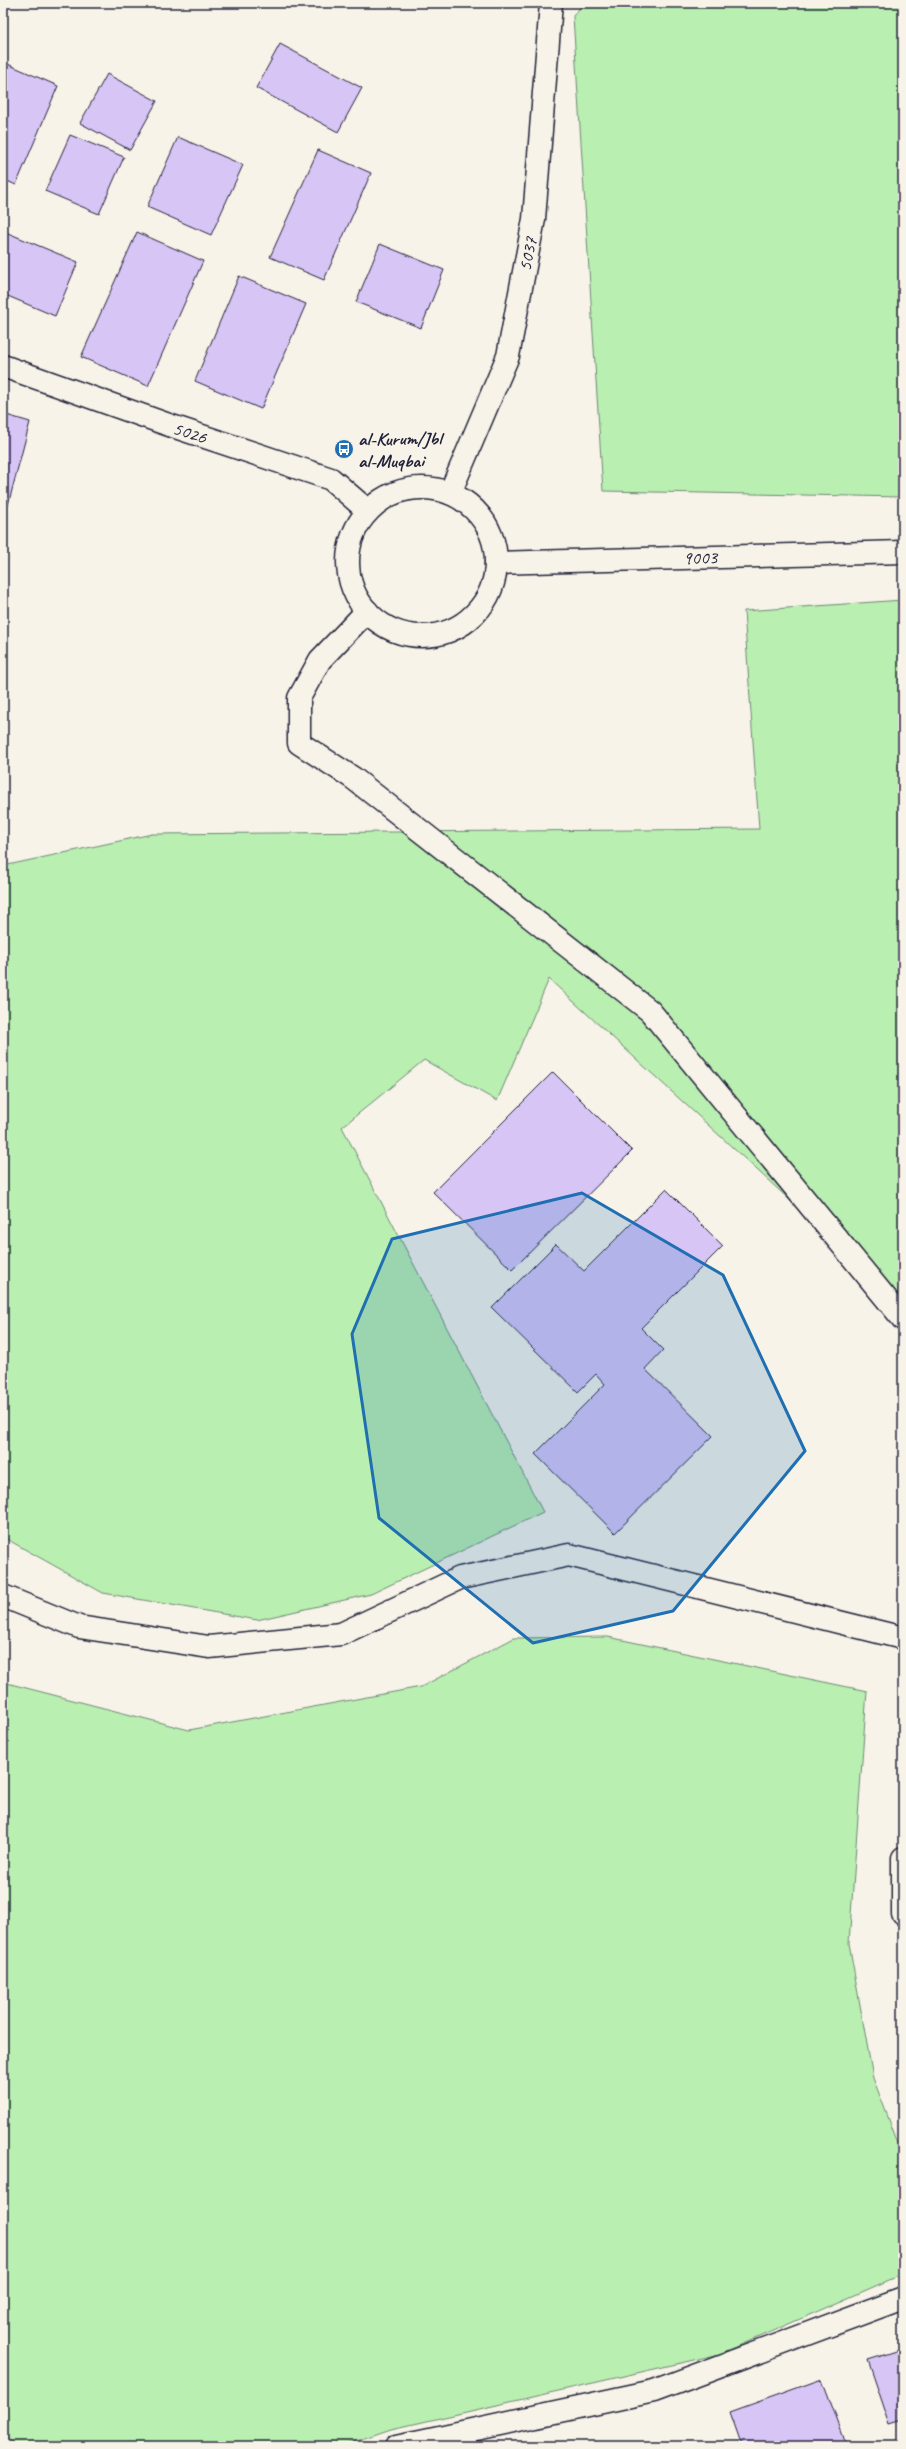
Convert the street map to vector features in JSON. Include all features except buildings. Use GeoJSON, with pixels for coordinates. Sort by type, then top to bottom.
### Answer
{"type":"FeatureCollection","features":[{"type":"Feature","properties":{"kind":"street","name":"5037"},"geometry":{"type":"LineString","coordinates":[[450,493],[508,356],[534,219],[551,3]]}},
{"type":"Feature","properties":{"kind":"street","name":"5026"},"geometry":{"type":"LineString","coordinates":[[3,366],[169,425],[330,479],[368,511]]}},
{"type":"Feature","properties":{"kind":"street"},"geometry":{"type":"LineString","coordinates":[[428,488],[450,493],[469,504],[484,521],[493,541],[496,563],[493,584],[483,604],[467,620],[448,631],[426,636],[404,634],[384,625],[367,612],[354,593],[348,572],[349,550],[355,529],[368,511],[386,497],[406,490],[428,488]]}},
{"type":"Feature","properties":{"kind":"street","name":"9003"},"geometry":{"type":"LineString","coordinates":[[496,563],[903,552]]}},
{"type":"Feature","properties":{"kind":"street"},"geometry":{"type":"LineString","coordinates":[[367,612],[320,660],[299,698],[299,743],[353,778],[650,1011],[903,1319]]}},
{"type":"Feature","properties":{"kind":"street"},"geometry":{"type":"LineString","coordinates":[[3,1596],[79,1627],[209,1647],[341,1634],[460,1578],[569,1554],[903,1638]]}},
{"type":"Feature","properties":{"kind":"street"},"geometry":{"type":"LineString","coordinates":[[903,1858],[903,1914]]}},
{"type":"Feature","properties":{"kind":"street"},"geometry":{"type":"LineString","coordinates":[[397,2446],[654,2392],[903,2298]]}},
{"type":"Feature","properties":{"kind":"highlighted area"},"geometry":{"type":"Polygon","coordinates":[[[582,1193],[723,1275],[805,1451],[673,1611],[533,1643],[379,1518],[352,1334],[392,1239],[582,1193]]]}},
{"type":"Feature","properties":{"kind":"green space"},"geometry":{"type":"Polygon","coordinates":[[[584,3],[903,3],[903,497],[603,491],[573,16],[584,3]]]}},
{"type":"Feature","properties":{"kind":"green space"},"geometry":{"type":"Polygon","coordinates":[[[903,600],[903,1304],[549,979],[497,1101],[424,1060],[342,1127],[543,1512],[371,1594],[257,1620],[103,1593],[3,1537],[3,866],[152,834],[759,829],[744,611],[903,600]]]}},
{"type":"Feature","properties":{"kind":"green space"},"geometry":{"type":"Polygon","coordinates":[[[608,1637],[867,1691],[849,1943],[873,2078],[903,2156],[903,2274],[720,2354],[392,2429],[342,2446],[15,2446],[3,2434],[3,1682],[189,1730],[421,1687],[514,1638],[608,1637]]]}},
{"type":"Feature","properties":{"kind":"place","name":"al-Kurum/Jbl al-Muqbai"},"geometry":{"type":"Point","coordinates":[344,449]}}]}
